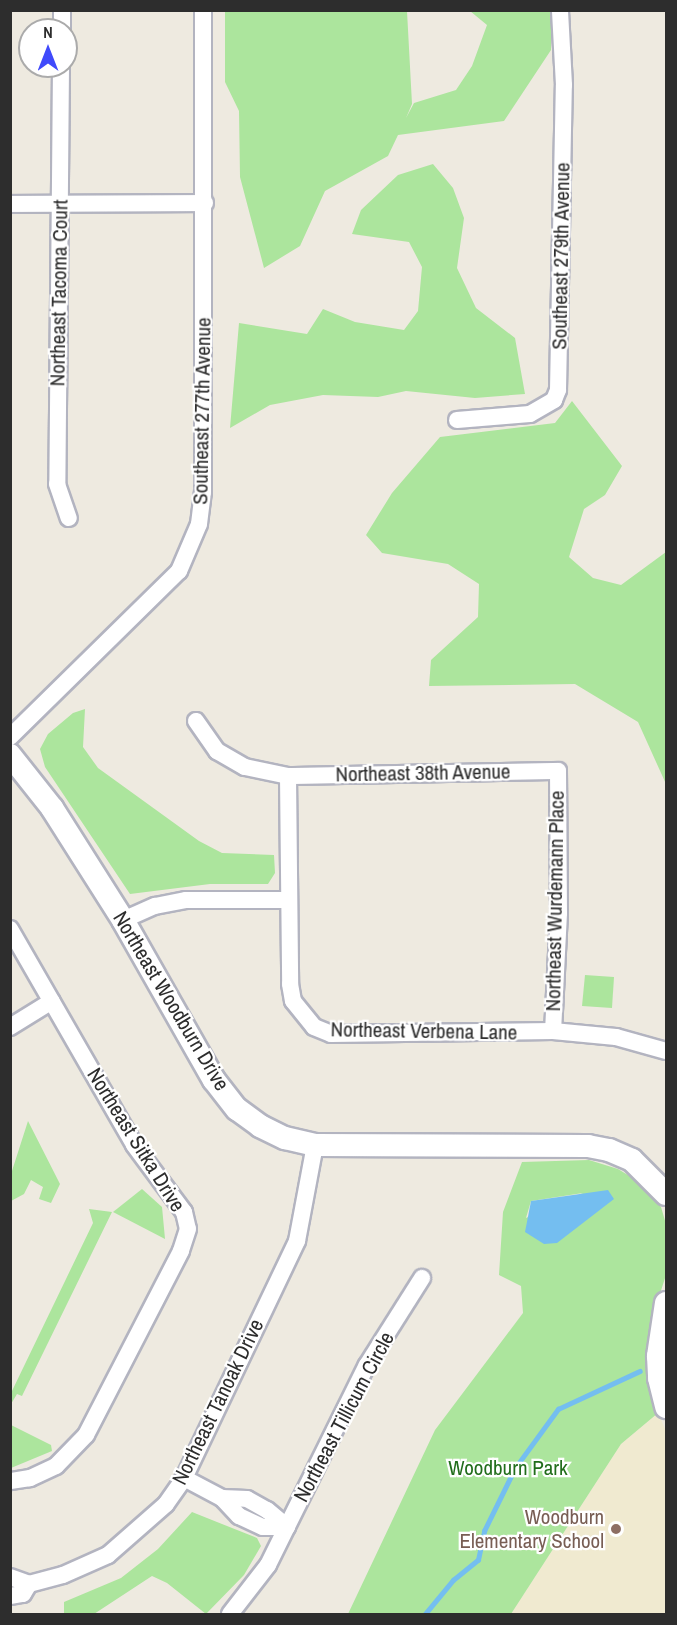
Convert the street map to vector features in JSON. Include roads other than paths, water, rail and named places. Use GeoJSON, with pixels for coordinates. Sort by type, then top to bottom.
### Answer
{"type":"FeatureCollection","features":[{"type":"Feature","properties":{"kind":"street","name":"Southeast 277th Avenue"},"geometry":{"type":"LineString","coordinates":[[10,737],[179,571],[191,550],[203,492],[205,203],[203,10]]}},
{"type":"Feature","properties":{"kind":"street","name":"Southeast 279th Avenue"},"geometry":{"type":"LineString","coordinates":[[457,420],[530,414],[554,400],[558,390],[564,85],[560,10]]}},
{"type":"Feature","properties":{"kind":"street","name":"Northeast Tacoma Court"},"geometry":{"type":"LineString","coordinates":[[62,78],[57,484],[69,518]]}},
{"type":"Feature","properties":{"kind":"street"},"geometry":{"type":"LineString","coordinates":[[10,204],[205,203]]}},
{"type":"Feature","properties":{"kind":"street","name":"Northeast 38th Avenue"},"geometry":{"type":"LineString","coordinates":[[196,721],[217,751],[245,767],[288,776],[558,771]]}},
{"type":"Feature","properties":{"kind":"street","name":"Northeast Woodburn Drive"},"geometry":{"type":"LineString","coordinates":[[10,755],[52,808],[123,920],[214,1080],[237,1109],[285,1138],[315,1146],[588,1146],[609,1150],[632,1161],[664,1184]]}},
{"type":"Feature","properties":{"kind":"street","name":"Northeast Wurdemann Place"},"geometry":{"type":"LineString","coordinates":[[553,1032],[559,913],[558,771]]}},
{"type":"Feature","properties":{"kind":"street","name":"Northeast Verbena Lane"},"geometry":{"type":"LineString","coordinates":[[288,776],[293,1001],[314,1027],[331,1034],[553,1032],[616,1037],[666,1051]]}},
{"type":"Feature","properties":{"kind":"street"},"geometry":{"type":"LineString","coordinates":[[123,920],[155,906],[186,900],[289,900]]}},
{"type":"Feature","properties":{"kind":"street","name":"Northeast Sitka Drive"},"geometry":{"type":"LineString","coordinates":[[10,929],[134,1146],[184,1212],[188,1229],[181,1251],[86,1435],[56,1466],[30,1478],[10,1481]]}},
{"type":"Feature","properties":{"kind":"street"},"geometry":{"type":"LineString","coordinates":[[10,1027],[52,1001]]}},
{"type":"Feature","properties":{"kind":"street","name":"Northeast Tanoak Drive"},"geometry":{"type":"LineString","coordinates":[[10,1596],[22,1594],[29,1584],[63,1575],[108,1555],[145,1526],[184,1478],[297,1241],[315,1146]]}},
{"type":"Feature","properties":{"kind":"street","name":"Northeast Tillicum Circle"},"geometry":{"type":"LineString","coordinates":[[230,1614],[268,1565],[366,1365],[422,1278]]}},
{"type":"Feature","properties":{"kind":"street"},"geometry":{"type":"LineString","coordinates":[[666,1303],[658,1356],[659,1378],[666,1407]]}},
{"type":"Feature","properties":{"kind":"street","name":"Northeast Tillicum Circle"},"geometry":{"type":"LineString","coordinates":[[184,1478],[222,1498],[247,1499],[267,1510],[287,1527]]}},
{"type":"Feature","properties":{"kind":"street"},"geometry":{"type":"LineString","coordinates":[[10,1577],[29,1584]]}},
{"type":"Feature","properties":{"kind":"water"},"geometry":{"type":"Polygon","coordinates":[[[608,1190],[614,1199],[557,1243],[544,1244],[525,1232],[531,1201],[608,1190]]]}},
{"type":"Feature","properties":{"kind":"waterway"},"geometry":{"type":"LineString","coordinates":[[425,1614],[453,1580],[478,1560],[484,1531],[515,1468],[558,1409],[640,1371]]}},
{"type":"Feature","properties":{"kind":"place","name":"Woodburn Elementary School"},"geometry":{"type":"Point","coordinates":[616,1529]}},
{"type":"Feature","properties":{"kind":"park label","name":"Woodburn Park"},"geometry":{"type":"Point","coordinates":[508,1468]}}]}
